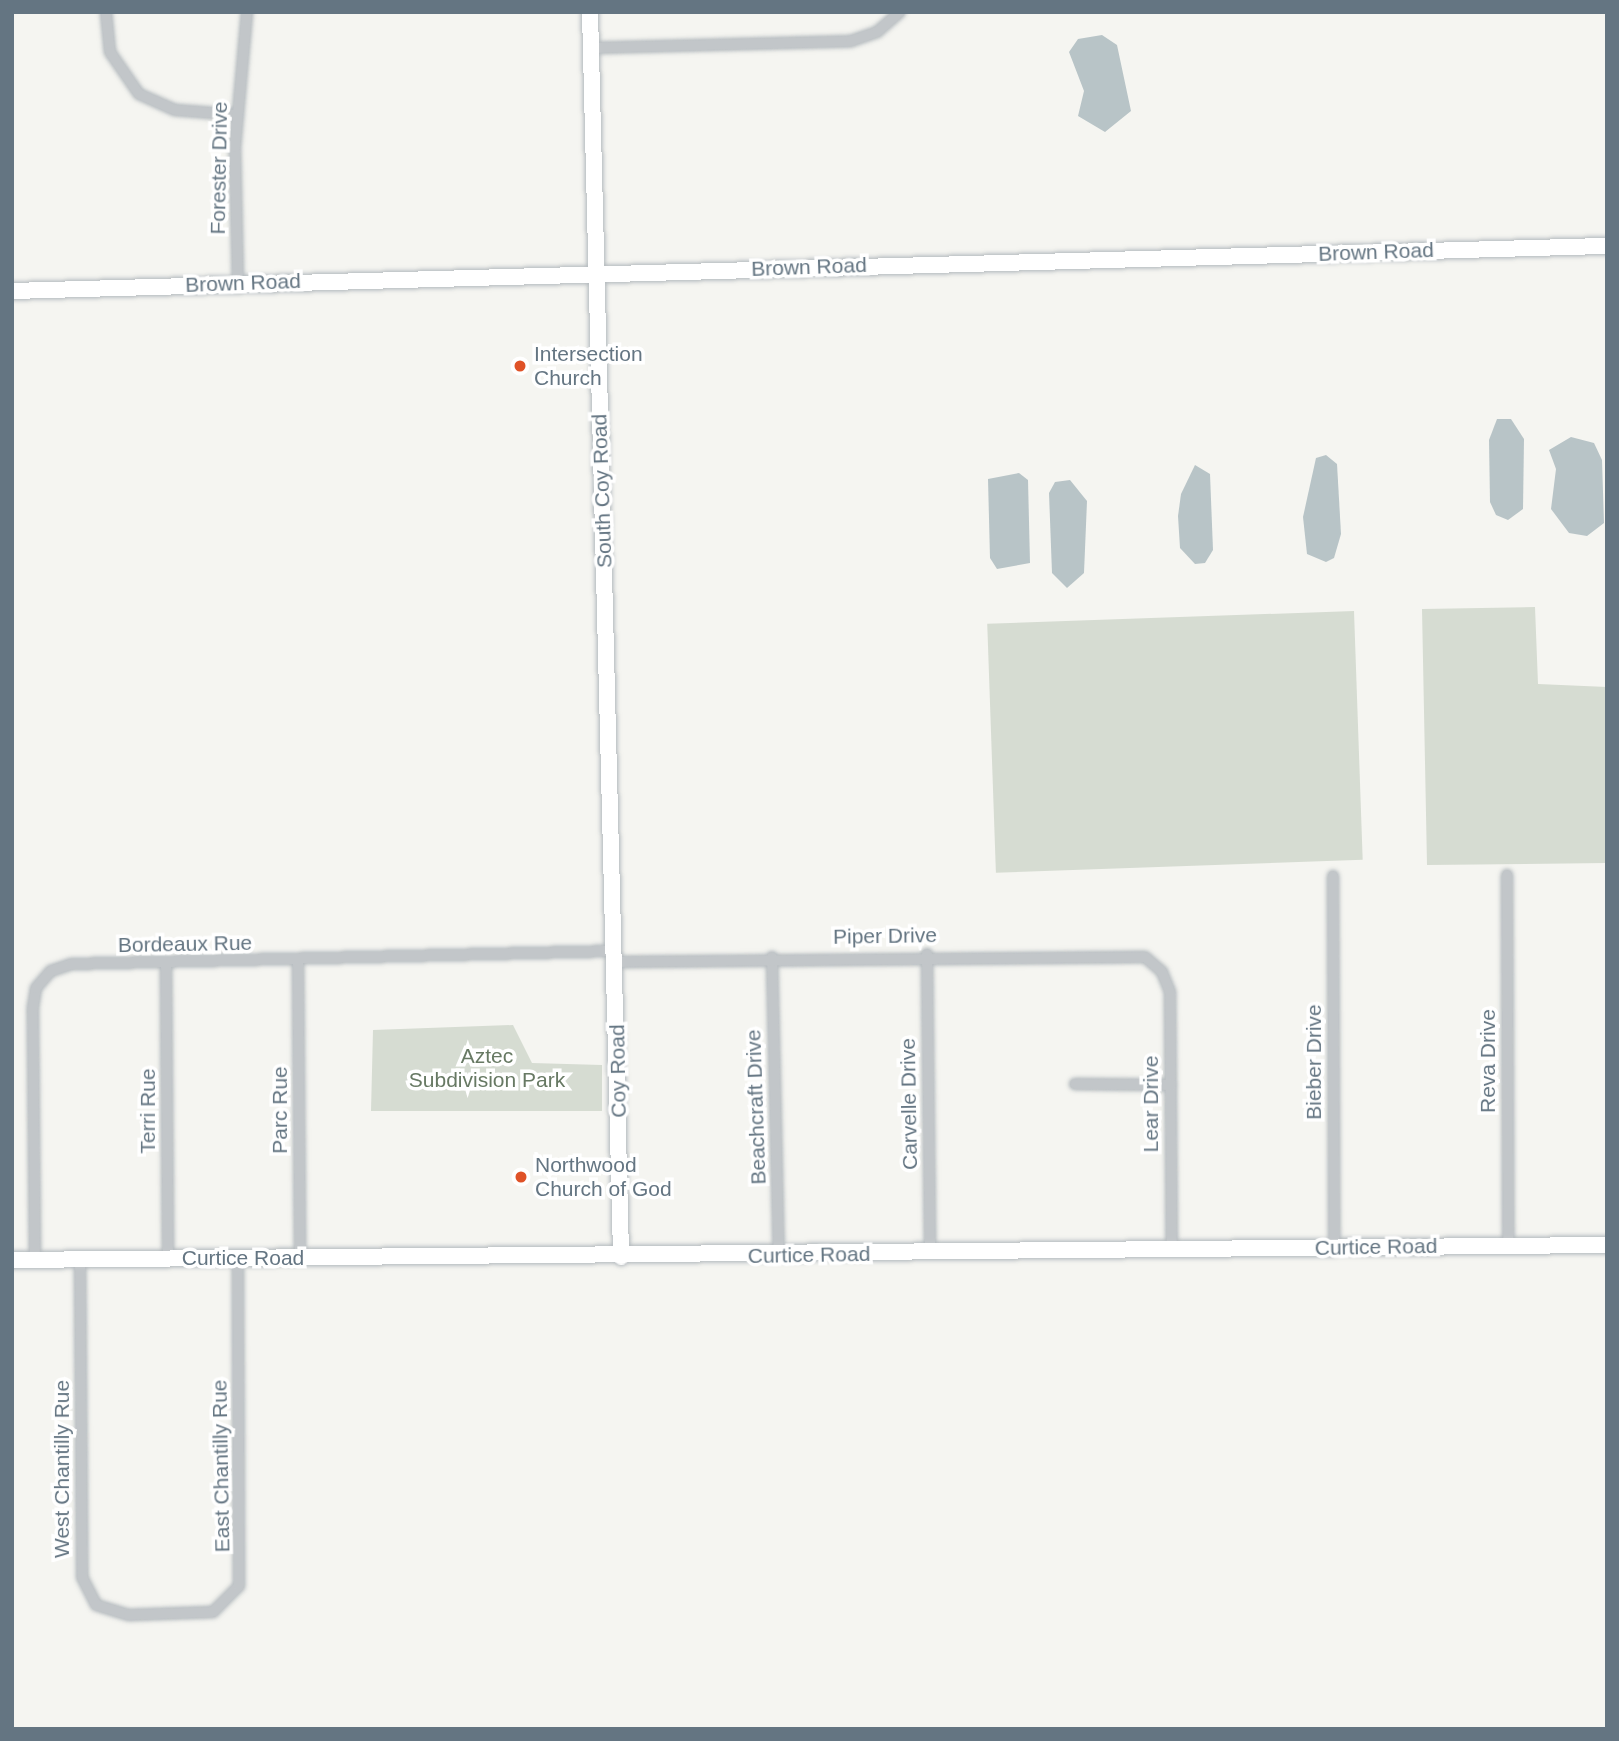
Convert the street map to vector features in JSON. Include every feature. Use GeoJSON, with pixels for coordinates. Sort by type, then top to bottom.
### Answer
{"type":"FeatureCollection","features":[{"type":"Feature","properties":{"kind":"street"},"geometry":{"type":"LineString","coordinates":[[106,12],[110,52],[139,94],[176,110],[237,115]]}},
{"type":"Feature","properties":{"kind":"street","name":"Forester Drive"},"geometry":{"type":"LineString","coordinates":[[238,283],[237,115],[247,12]]}},
{"type":"Feature","properties":{"kind":"street","name":"South Coy Road"},"geometry":{"type":"LineString","coordinates":[[590,12],[613,885]]}},
{"type":"Feature","properties":{"kind":"street"},"geometry":{"type":"LineString","coordinates":[[591,48],[851,41],[877,32],[900,12]]}},
{"type":"Feature","properties":{"kind":"street","name":"Brown Road"},"geometry":{"type":"LineString","coordinates":[[12,291],[1607,246]]}},
{"type":"Feature","properties":{"kind":"street","name":"Reva Drive"},"geometry":{"type":"LineString","coordinates":[[1507,875],[1508,1246]]}},
{"type":"Feature","properties":{"kind":"street","name":"Bieber Drive"},"geometry":{"type":"LineString","coordinates":[[1333,876],[1334,1248]]}},
{"type":"Feature","properties":{"kind":"street","name":"Coy Road"},"geometry":{"type":"LineString","coordinates":[[613,885],[621,1257]]}},
{"type":"Feature","properties":{"kind":"street","name":"Piper Drive"},"geometry":{"type":"LineString","coordinates":[[615,956],[772,957],[1122,952],[1153,962]]}},
{"type":"Feature","properties":{"kind":"street","name":"Carvelle Drive"},"geometry":{"type":"LineString","coordinates":[[927,954],[930,1253]]}},
{"type":"Feature","properties":{"kind":"street","name":"Bordeaux Rue"},"geometry":{"type":"LineString","coordinates":[[34,1259],[36,988],[61,966],[615,956]]}},
{"type":"Feature","properties":{"kind":"street","name":"Beachcraft Drive"},"geometry":{"type":"LineString","coordinates":[[772,957],[779,1255]]}},
{"type":"Feature","properties":{"kind":"street","name":"Parc Rue"},"geometry":{"type":"LineString","coordinates":[[298,961],[300,1258]]}},
{"type":"Feature","properties":{"kind":"street","name":"Lear Drive"},"geometry":{"type":"LineString","coordinates":[[1153,962],[1170,992],[1172,1250]]}},
{"type":"Feature","properties":{"kind":"street","name":"Terri Rue"},"geometry":{"type":"LineString","coordinates":[[166,964],[168,1258]]}},
{"type":"Feature","properties":{"kind":"street"},"geometry":{"type":"LineString","coordinates":[[1075,1084],[1171,1085]]}},
{"type":"Feature","properties":{"kind":"street","name":"Curtice Road"},"geometry":{"type":"LineString","coordinates":[[12,1261],[621,1257],[1607,1245]]}},
{"type":"Feature","properties":{"kind":"street","name":"East Chantilly Rue"},"geometry":{"type":"LineString","coordinates":[[164,1615],[213,1612],[239,1586],[238,1258]]}},
{"type":"Feature","properties":{"kind":"street","name":"West Chantilly Rue"},"geometry":{"type":"LineString","coordinates":[[80,1259],[84,1585],[90,1600],[109,1613],[164,1615]]}},
{"type":"Feature","properties":{"kind":"green space"},"geometry":{"type":"Polygon","coordinates":[[[1535,607],[1538,684],[1607,687],[1607,863],[1427,865],[1422,609],[1535,607]]]}},
{"type":"Feature","properties":{"kind":"green space"},"geometry":{"type":"Polygon","coordinates":[[[1354,611],[1363,860],[996,873],[987,624],[1354,611]]]}},
{"type":"Feature","properties":{"kind":"green space","name":"Aztec Subdivision Park"},"geometry":{"type":"Polygon","coordinates":[[[513,1025],[532,1063],[602,1065],[602,1111],[371,1111],[373,1030],[513,1025]]]}},
{"type":"Feature","properties":{"kind":"shaded area"},"geometry":{"type":"Polygon","coordinates":[[[1102,35],[1117,45],[1131,111],[1105,132],[1078,116],[1084,91],[1069,52],[1078,39],[1102,35]]]}},
{"type":"Feature","properties":{"kind":"shaded area"},"geometry":{"type":"Polygon","coordinates":[[[1497,419],[1511,419],[1524,439],[1523,509],[1508,520],[1496,515],[1490,502],[1489,440],[1497,419]]]}},
{"type":"Feature","properties":{"kind":"shaded area"},"geometry":{"type":"Polygon","coordinates":[[[1571,437],[1594,443],[1602,460],[1604,523],[1587,536],[1569,533],[1551,509],[1556,469],[1549,450],[1571,437]]]}},
{"type":"Feature","properties":{"kind":"shaded area"},"geometry":{"type":"Polygon","coordinates":[[[1326,455],[1337,464],[1341,534],[1334,558],[1326,562],[1307,554],[1303,517],[1316,458],[1326,455]]]}},
{"type":"Feature","properties":{"kind":"shaded area"},"geometry":{"type":"Polygon","coordinates":[[[1195,465],[1210,474],[1213,550],[1205,563],[1195,564],[1180,548],[1178,516],[1181,494],[1195,465]]]}},
{"type":"Feature","properties":{"kind":"shaded area"},"geometry":{"type":"Polygon","coordinates":[[[1019,473],[1028,480],[1030,563],[997,569],[990,558],[988,479],[1019,473]]]}},
{"type":"Feature","properties":{"kind":"shaded area"},"geometry":{"type":"Polygon","coordinates":[[[1070,480],[1087,501],[1084,573],[1067,588],[1052,573],[1049,493],[1055,482],[1070,480]]]}},
{"type":"Feature","properties":{"kind":"place","name":"Intersection Church"},"geometry":{"type":"Point","coordinates":[520,366]}},
{"type":"Feature","properties":{"kind":"place","name":"Northwood Church of God"},"geometry":{"type":"Point","coordinates":[521,1177]}}]}
